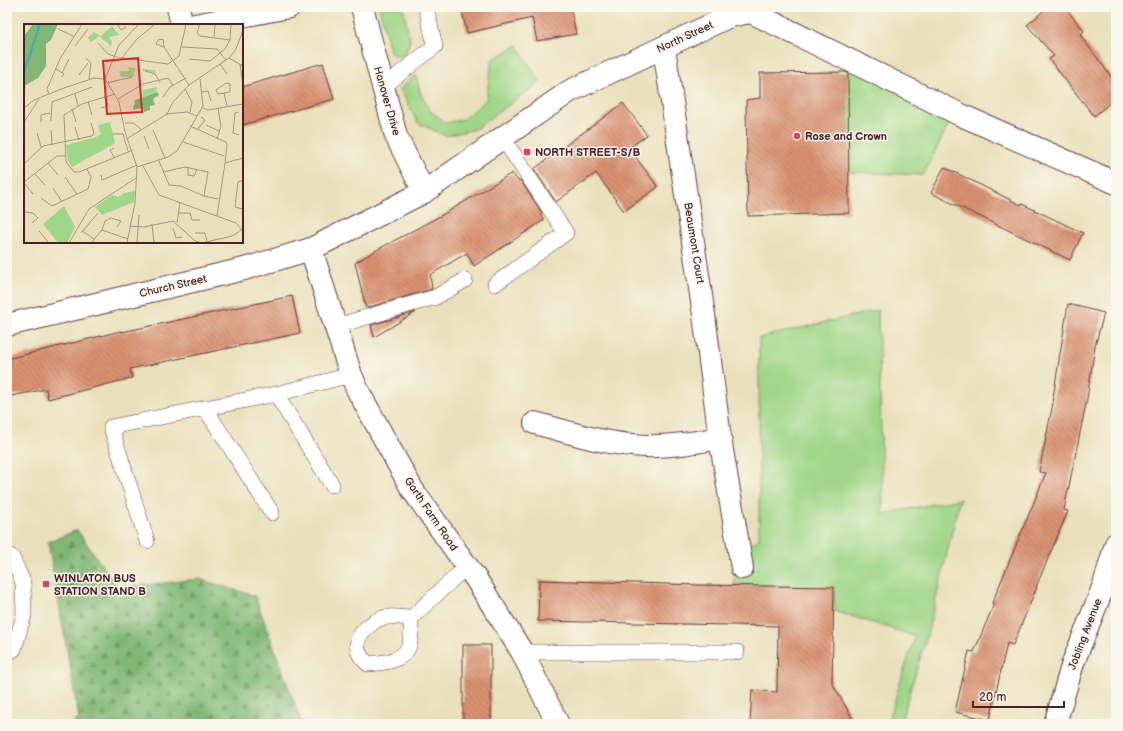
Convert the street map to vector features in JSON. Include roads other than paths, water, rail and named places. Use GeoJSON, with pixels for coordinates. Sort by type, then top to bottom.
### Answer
{"type":"FeatureCollection","features":[{"type":"Feature","properties":{"kind":"street"},"geometry":{"type":"LineString","coordinates":[[178,7],[182,24]]}},
{"type":"Feature","properties":{"kind":"street"},"geometry":{"type":"LineString","coordinates":[[200,24],[289,7]]}},
{"type":"Feature","properties":{"kind":"street","name":"Hanover Drive"},"geometry":{"type":"LineString","coordinates":[[362,7],[396,136],[424,192]]}},
{"type":"Feature","properties":{"kind":"street","name":"North Street"},"geometry":{"type":"LineString","coordinates":[[424,192],[570,91],[730,16],[753,9],[961,115],[1116,183]]}},
{"type":"Feature","properties":{"kind":"street","name":"Beaumont Court"},"geometry":{"type":"LineString","coordinates":[[664,48],[704,315],[720,438],[742,568]]}},
{"type":"Feature","properties":{"kind":"street","name":"Church Street"},"geometry":{"type":"LineString","coordinates":[[7,325],[244,270],[311,249],[424,192]]}},
{"type":"Feature","properties":{"kind":"street","name":"Garth Farm Road"},"geometry":{"type":"LineString","coordinates":[[311,249],[350,375],[412,489],[467,566],[522,652],[558,724]]}},
{"type":"Feature","properties":{"kind":"street"},"geometry":{"type":"LineString","coordinates":[[534,423],[616,444],[647,446],[676,445],[720,438]]}},
{"type":"Feature","properties":{"kind":"street","name":"Jobling Avenue"},"geometry":{"type":"LineString","coordinates":[[1055,724],[1073,663],[1104,585],[1116,544]]}},
{"type":"Feature","properties":{"kind":"lane"},"geometry":{"type":"LineString","coordinates":[[383,87],[435,46],[426,7]]}},
{"type":"Feature","properties":{"kind":"lane"},"geometry":{"type":"LineString","coordinates":[[495,284],[566,233],[502,137]]}},
{"type":"Feature","properties":{"kind":"lane"},"geometry":{"type":"LineString","coordinates":[[336,326],[436,297],[465,280]]}},
{"type":"Feature","properties":{"kind":"lane"},"geometry":{"type":"LineString","coordinates":[[147,541],[111,427],[276,394],[350,375]]}},
{"type":"Feature","properties":{"kind":"lane"},"geometry":{"type":"LineString","coordinates":[[276,394],[332,485]]}},
{"type":"Feature","properties":{"kind":"lane"},"geometry":{"type":"LineString","coordinates":[[205,408],[272,513]]}},
{"type":"Feature","properties":{"kind":"lane"},"geometry":{"type":"LineString","coordinates":[[7,555],[12,557],[23,582],[24,615],[14,649],[7,654]]}},
{"type":"Feature","properties":{"kind":"lane"},"geometry":{"type":"LineString","coordinates":[[411,618],[467,566]]}},
{"type":"Feature","properties":{"kind":"lane"},"geometry":{"type":"LineString","coordinates":[[522,652],[737,652]]}},
{"type":"Feature","properties":{"kind":"place","name":"Rose and Crown"},"geometry":{"type":"Point","coordinates":[797,136]}},
{"type":"Feature","properties":{"kind":"place","name":"NORTH STREET-S/B"},"geometry":{"type":"Point","coordinates":[527,152]}},
{"type":"Feature","properties":{"kind":"place","name":"WINLATON BUS STATION STAND B"},"geometry":{"type":"Point","coordinates":[46,584]}}]}
